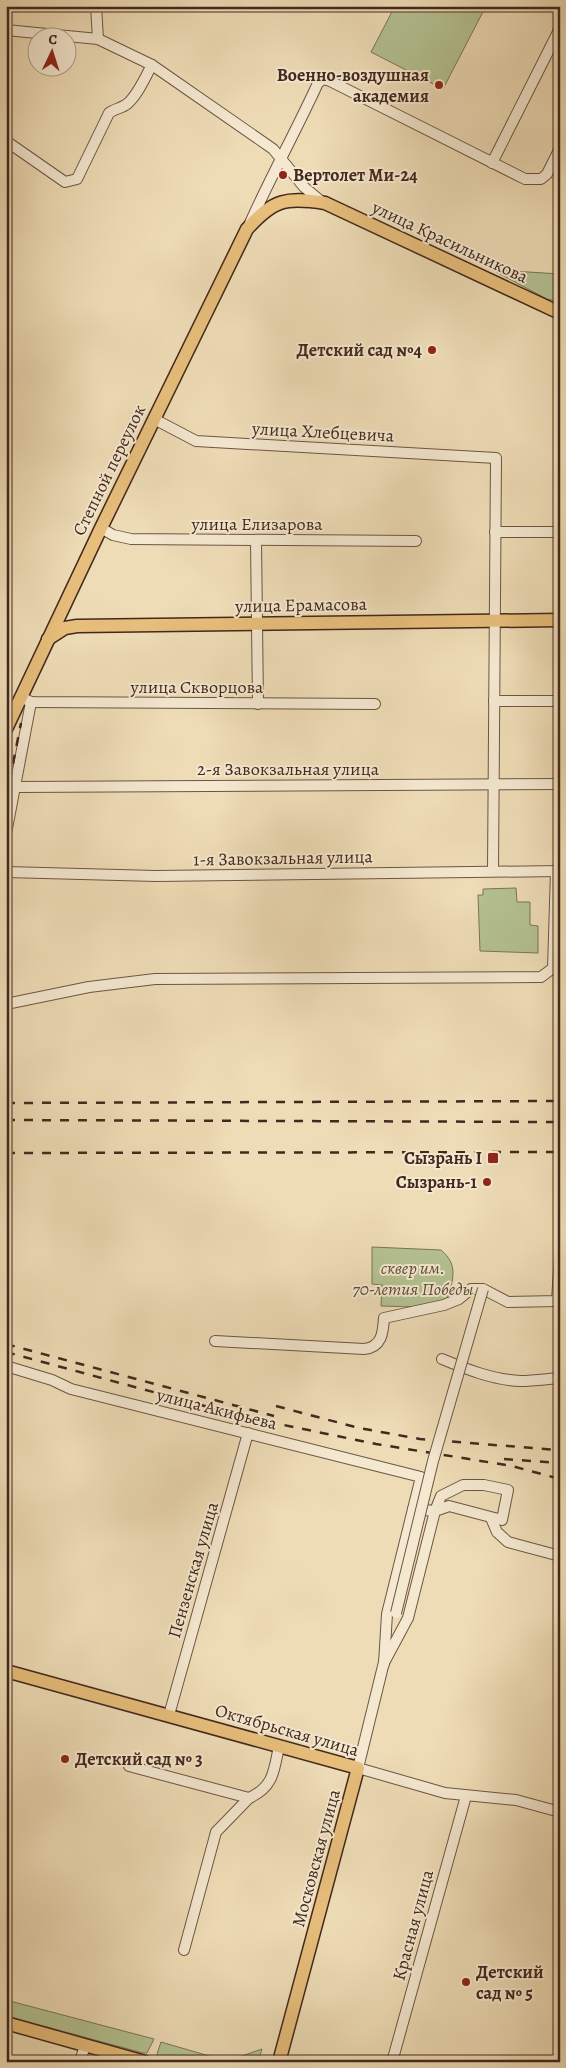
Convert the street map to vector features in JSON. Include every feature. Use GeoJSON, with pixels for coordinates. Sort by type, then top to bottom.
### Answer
{"type":"FeatureCollection","features":[{"type":"Feature","properties":{"kind":"main road","name":"улица Красильникова"},"geometry":{"type":"LineString","coordinates":[[247,229],[261,213],[273,205],[284,201],[298,200],[325,204],[560,313]]}},
{"type":"Feature","properties":{"kind":"main road","name":"Степной переулок"},"geometry":{"type":"LineString","coordinates":[[6,729],[26,700],[47,640],[247,229]]}},
{"type":"Feature","properties":{"kind":"main road"},"geometry":{"type":"LineString","coordinates":[[66,601],[65,613],[67,618],[77,626]]}},
{"type":"Feature","properties":{"kind":"main road","name":"улица Ерамасова"},"geometry":{"type":"LineString","coordinates":[[47,640],[57,632],[77,626],[560,620]]}},
{"type":"Feature","properties":{"kind":"main road","name":"Октябрьская улица"},"geometry":{"type":"LineString","coordinates":[[6,1671],[358,1768]]}},
{"type":"Feature","properties":{"kind":"main road","name":"Московская улица"},"geometry":{"type":"LineString","coordinates":[[279,2062],[358,1768]]}},
{"type":"Feature","properties":{"kind":"main road"},"geometry":{"type":"LineString","coordinates":[[6,2023],[145,2062]]}},
{"type":"Feature","properties":{"kind":"street"},"geometry":{"type":"LineString","coordinates":[[96,6],[98,39]]}},
{"type":"Feature","properties":{"kind":"street"},"geometry":{"type":"LineString","coordinates":[[492,163],[560,28]]}},
{"type":"Feature","properties":{"kind":"street"},"geometry":{"type":"LineString","coordinates":[[6,30],[98,39],[152,65],[273,149],[304,187],[325,204]]}},
{"type":"Feature","properties":{"kind":"street"},"geometry":{"type":"LineString","coordinates":[[6,141],[65,182],[77,179],[109,113],[117,107],[126,105],[135,94],[152,65]]}},
{"type":"Feature","properties":{"kind":"street"},"geometry":{"type":"LineString","coordinates":[[247,229],[281,157],[321,80],[327,79],[525,179],[541,179],[547,174],[560,148]]}},
{"type":"Feature","properties":{"kind":"street","name":"улица Хлебцевича"},"geometry":{"type":"LineString","coordinates":[[154,419],[196,441],[496,458],[495,532]]}},
{"type":"Feature","properties":{"kind":"street","name":"улица Елизарова"},"geometry":{"type":"LineString","coordinates":[[100,528],[113,535],[131,539],[416,541]]}},
{"type":"Feature","properties":{"kind":"street"},"geometry":{"type":"LineString","coordinates":[[494,871],[495,532],[560,532]]}},
{"type":"Feature","properties":{"kind":"street"},"geometry":{"type":"LineString","coordinates":[[256,541],[258,704]]}},
{"type":"Feature","properties":{"kind":"street"},"geometry":{"type":"LineString","coordinates":[[6,834],[16,787],[26,700]]}},
{"type":"Feature","properties":{"kind":"street","name":"улица Скворцова"},"geometry":{"type":"LineString","coordinates":[[26,700],[375,704]]}},
{"type":"Feature","properties":{"kind":"street"},"geometry":{"type":"LineString","coordinates":[[494,701],[560,701]]}},
{"type":"Feature","properties":{"kind":"street","name":"2-я Завокзальная улица"},"geometry":{"type":"LineString","coordinates":[[16,787],[560,784]]}},
{"type":"Feature","properties":{"kind":"street"},"geometry":{"type":"LineString","coordinates":[[6,1004],[89,987],[155,979],[541,977],[553,968],[558,871]]}},
{"type":"Feature","properties":{"kind":"street","name":"1-я Завокзальная улица"},"geometry":{"type":"LineString","coordinates":[[6,872],[156,876],[558,871]]}},
{"type":"Feature","properties":{"kind":"street"},"geometry":{"type":"LineString","coordinates":[[215,1341],[371,1348],[379,1342],[384,1318],[444,1305],[459,1299],[471,1289],[478,1288],[487,1291],[508,1302],[557,1301],[560,1253]]}},
{"type":"Feature","properties":{"kind":"street","name":"Московская улица"},"geometry":{"type":"LineString","coordinates":[[358,1768],[434,1461],[487,1291]]}},
{"type":"Feature","properties":{"kind":"street"},"geometry":{"type":"LineString","coordinates":[[442,1359],[468,1370],[520,1381],[560,1378]]}},
{"type":"Feature","properties":{"kind":"street","name":"улица Акифьева"},"geometry":{"type":"LineString","coordinates":[[6,1366],[52,1380],[71,1389],[421,1476]]}},
{"type":"Feature","properties":{"kind":"street","name":"Пензенская улица"},"geometry":{"type":"LineString","coordinates":[[169,1715],[248,1433]]}},
{"type":"Feature","properties":{"kind":"street","name":"Московская улица"},"geometry":{"type":"LineString","coordinates":[[384,1664],[388,1614],[421,1476]]}},
{"type":"Feature","properties":{"kind":"street"},"geometry":{"type":"LineString","coordinates":[[413,1509],[435,1510],[449,1506],[502,1520],[508,1490],[484,1485],[464,1485],[441,1496],[435,1510]]}},
{"type":"Feature","properties":{"kind":"street","name":"Московская улица"},"geometry":{"type":"LineString","coordinates":[[384,1664],[408,1618],[435,1510]]}},
{"type":"Feature","properties":{"kind":"street"},"geometry":{"type":"LineString","coordinates":[[491,1518],[497,1532],[508,1542],[560,1556]]}},
{"type":"Feature","properties":{"kind":"street"},"geometry":{"type":"LineString","coordinates":[[184,1950],[216,1832],[249,1798],[262,1792],[271,1780],[279,1746]]}},
{"type":"Feature","properties":{"kind":"street"},"geometry":{"type":"LineString","coordinates":[[129,1766],[249,1798]]}},
{"type":"Feature","properties":{"kind":"street","name":"Октябрьская улица"},"geometry":{"type":"LineString","coordinates":[[358,1768],[445,1793],[516,1800],[560,1812]]}},
{"type":"Feature","properties":{"kind":"street","name":"Красная улица"},"geometry":{"type":"LineString","coordinates":[[392,2062],[466,1796]]}},
{"type":"Feature","properties":{"kind":"street"},"geometry":{"type":"LineString","coordinates":[[80,2062],[85,2045]]}},
{"type":"Feature","properties":{"kind":"green space"},"geometry":{"type":"Polygon","coordinates":[[[395,6],[486,6],[443,89],[371,52],[395,6]]]}},
{"type":"Feature","properties":{"kind":"green space"},"geometry":{"type":"Polygon","coordinates":[[[496,270],[560,274],[560,302],[547,299],[496,272],[496,270]]]}},
{"type":"Feature","properties":{"kind":"green space"},"geometry":{"type":"Polygon","coordinates":[[[516,888],[517,902],[530,902],[530,925],[538,926],[538,953],[480,951],[478,895],[483,895],[483,889],[516,888]]]}},
{"type":"Feature","properties":{"kind":"green space","name":"сквер им. 70-летия Победы"},"geometry":{"type":"Polygon","coordinates":[[[372,1247],[441,1250],[450,1261],[453,1273],[447,1299],[416,1307],[381,1306],[382,1285],[372,1284],[372,1247]]]}},
{"type":"Feature","properties":{"kind":"green space"},"geometry":{"type":"Polygon","coordinates":[[[6,2000],[154,2039],[147,2053],[143,2053],[6,2016],[6,2000]]]}},
{"type":"Feature","properties":{"kind":"green space"},"geometry":{"type":"Polygon","coordinates":[[[161,2042],[230,2062],[176,2062],[159,2057],[157,2054],[161,2042]]]}},
{"type":"Feature","properties":{"kind":"green space"},"geometry":{"type":"Polygon","coordinates":[[[262,2049],[258,2062],[248,2062],[236,2058],[262,2049]]]}},
{"type":"Feature","properties":{"kind":"railway"},"geometry":{"type":"LineString","coordinates":[[6,799],[21,723]]}},
{"type":"Feature","properties":{"kind":"railway"},"geometry":{"type":"LineString","coordinates":[[6,1103],[560,1101]]}},
{"type":"Feature","properties":{"kind":"railway"},"geometry":{"type":"LineString","coordinates":[[6,1120],[560,1122]]}},
{"type":"Feature","properties":{"kind":"railway"},"geometry":{"type":"LineString","coordinates":[[6,1153],[560,1152]]}},
{"type":"Feature","properties":{"kind":"railway"},"geometry":{"type":"LineString","coordinates":[[6,1344],[274,1416]]}},
{"type":"Feature","properties":{"kind":"railway"},"geometry":{"type":"LineString","coordinates":[[6,1352],[245,1417],[376,1444],[512,1466],[560,1479]]}},
{"type":"Feature","properties":{"kind":"railway"},"geometry":{"type":"LineString","coordinates":[[276,1406],[359,1428],[420,1439],[558,1450]]}},
{"type":"Feature","properties":{"kind":"railway"},"geometry":{"type":"LineString","coordinates":[[504,1459],[560,1463]]}},
{"type":"Feature","properties":{"kind":"place","name":"Военно-воздушная академия"},"geometry":{"type":"Point","coordinates":[439,85]}},
{"type":"Feature","properties":{"kind":"place","name":"Вертолет Ми-24"},"geometry":{"type":"Point","coordinates":[283,175]}},
{"type":"Feature","properties":{"kind":"place","name":"Детский сад №4"},"geometry":{"type":"Point","coordinates":[432,350]}},
{"type":"Feature","properties":{"kind":"place","name":"Сызрань I"},"geometry":{"type":"Point","coordinates":[493,1158]}},
{"type":"Feature","properties":{"kind":"place","name":"Сызрань-1"},"geometry":{"type":"Point","coordinates":[487,1182]}},
{"type":"Feature","properties":{"kind":"place","name":"Детский сад № 3"},"geometry":{"type":"Point","coordinates":[65,1759]}},
{"type":"Feature","properties":{"kind":"place","name":"Детский сад № 5"},"geometry":{"type":"Point","coordinates":[466,1982]}}]}
